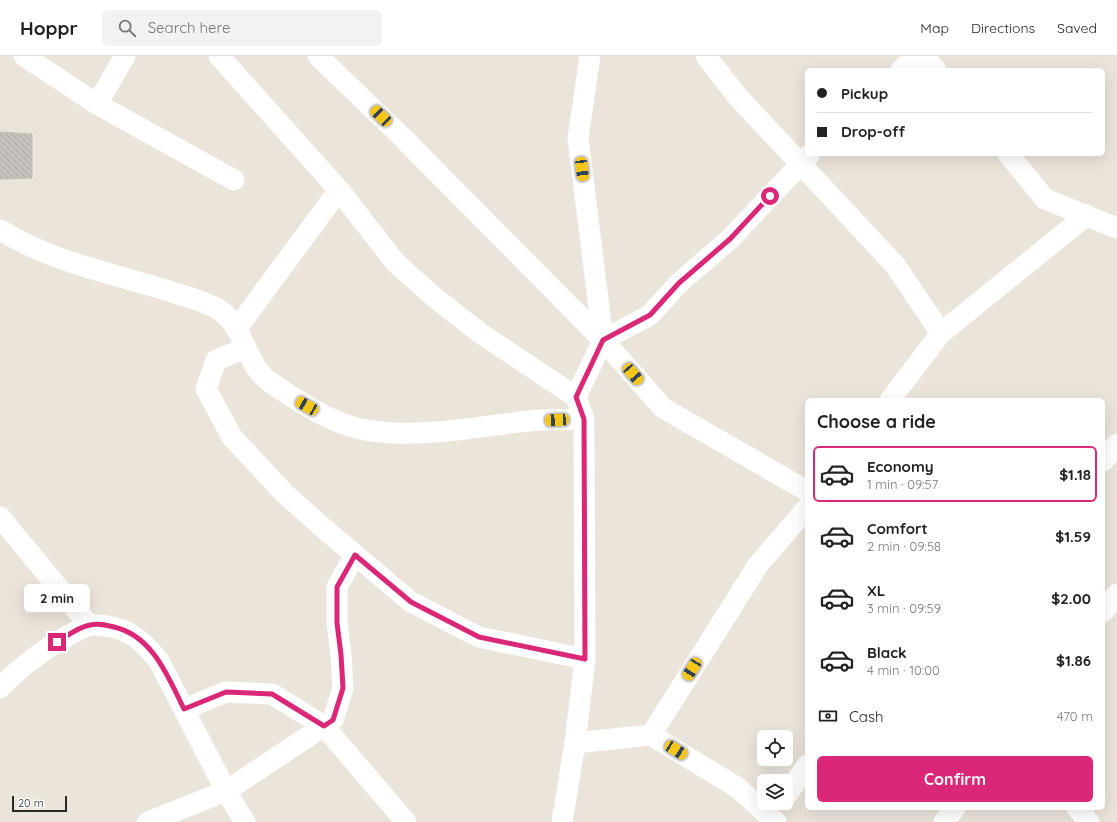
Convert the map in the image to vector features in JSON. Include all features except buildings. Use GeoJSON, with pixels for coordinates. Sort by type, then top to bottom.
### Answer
{"type":"FeatureCollection","features":[{"type":"Feature","properties":{"kind":"street"},"geometry":{"type":"LineString","coordinates":[[24,56],[97,104],[234,180]]}},
{"type":"Feature","properties":{"kind":"street"},"geometry":{"type":"LineString","coordinates":[[97,104],[125,56]]}},
{"type":"Feature","properties":{"kind":"street"},"geometry":{"type":"LineString","coordinates":[[219,56],[339,190],[395,262],[434,297],[480,333],[576,397],[584,419],[585,659],[562,822]]}},
{"type":"Feature","properties":{"kind":"street"},"geometry":{"type":"LineString","coordinates":[[318,56],[402,136],[603,340],[663,408],[805,490]]}},
{"type":"Feature","properties":{"kind":"street"},"geometry":{"type":"LineString","coordinates":[[576,397],[603,340],[578,138],[590,56]]}},
{"type":"Feature","properties":{"kind":"street"},"geometry":{"type":"LineString","coordinates":[[706,56],[737,96],[805,159],[895,265],[941,333]]}},
{"type":"Feature","properties":{"kind":"street"},"geometry":{"type":"LineString","coordinates":[[903,68],[917,56]]}},
{"type":"Feature","properties":{"kind":"street"},"geometry":{"type":"LineString","coordinates":[[924,56],[934,68]]}},
{"type":"Feature","properties":{"kind":"street"},"geometry":{"type":"LineString","coordinates":[[1010,156],[1045,199],[1117,228]]}},
{"type":"Feature","properties":{"kind":"street"},"geometry":{"type":"LineString","coordinates":[[603,340],[650,315],[679,283],[730,239],[805,159]]}},
{"type":"Feature","properties":{"kind":"street"},"geometry":{"type":"LineString","coordinates":[[237,328],[339,190]]}},
{"type":"Feature","properties":{"kind":"street"},"geometry":{"type":"LineString","coordinates":[[892,398],[941,333],[1087,215]]}},
{"type":"Feature","properties":{"kind":"street"},"geometry":{"type":"LineString","coordinates":[[0,230],[11,237],[45,253],[82,266],[206,303],[223,312],[230,318],[237,328],[259,372],[266,380],[286,394],[328,417],[351,427],[364,430],[407,434],[428,433],[530,421],[584,419]]}},
{"type":"Feature","properties":{"kind":"street"},"geometry":{"type":"LineString","coordinates":[[246,348],[216,360],[206,389],[232,437],[284,493],[411,602],[479,637],[585,659]]}},
{"type":"Feature","properties":{"kind":"street"},"geometry":{"type":"LineString","coordinates":[[1105,459],[1117,444]]}},
{"type":"Feature","properties":{"kind":"street"},"geometry":{"type":"LineString","coordinates":[[651,735],[758,565],[805,510]]}},
{"type":"Feature","properties":{"kind":"street"},"geometry":{"type":"LineString","coordinates":[[0,517],[89,625]]}},
{"type":"Feature","properties":{"kind":"street"},"geometry":{"type":"LineString","coordinates":[[148,822],[226,790],[333,720],[343,688],[337,623],[337,587],[355,555]]}},
{"type":"Feature","properties":{"kind":"street"},"geometry":{"type":"LineString","coordinates":[[1105,609],[1117,594]]}},
{"type":"Feature","properties":{"kind":"street"},"geometry":{"type":"LineString","coordinates":[[0,688],[37,656],[73,632],[89,625],[103,624],[121,629],[139,639],[159,661],[226,790],[245,822]]}},
{"type":"Feature","properties":{"kind":"street"},"geometry":{"type":"LineString","coordinates":[[184,709],[226,692],[272,694],[324,726],[406,822]]}},
{"type":"Feature","properties":{"kind":"street"},"geometry":{"type":"LineString","coordinates":[[574,743],[651,735],[738,788],[776,814]]}},
{"type":"Feature","properties":{"kind":"street"},"geometry":{"type":"LineString","coordinates":[[793,786],[805,768]]}},
{"type":"Feature","properties":{"kind":"street"},"geometry":{"type":"LineString","coordinates":[[944,822],[953,810]]}},
{"type":"Feature","properties":{"kind":"street"},"geometry":{"type":"LineString","coordinates":[[1079,810],[1089,822]]}},
{"type":"Feature","properties":{"kind":"route"},"geometry":{"type":"LineString","coordinates":[[57,642],[73,632],[89,625],[103,624],[121,629],[139,639],[149,648],[159,661],[184,709],[226,692],[272,694],[324,726],[333,720],[343,688],[337,623],[337,587],[355,555],[411,602],[479,637],[585,659],[584,419],[576,397],[603,340],[650,315],[679,283],[730,239],[770,196]]}}]}
